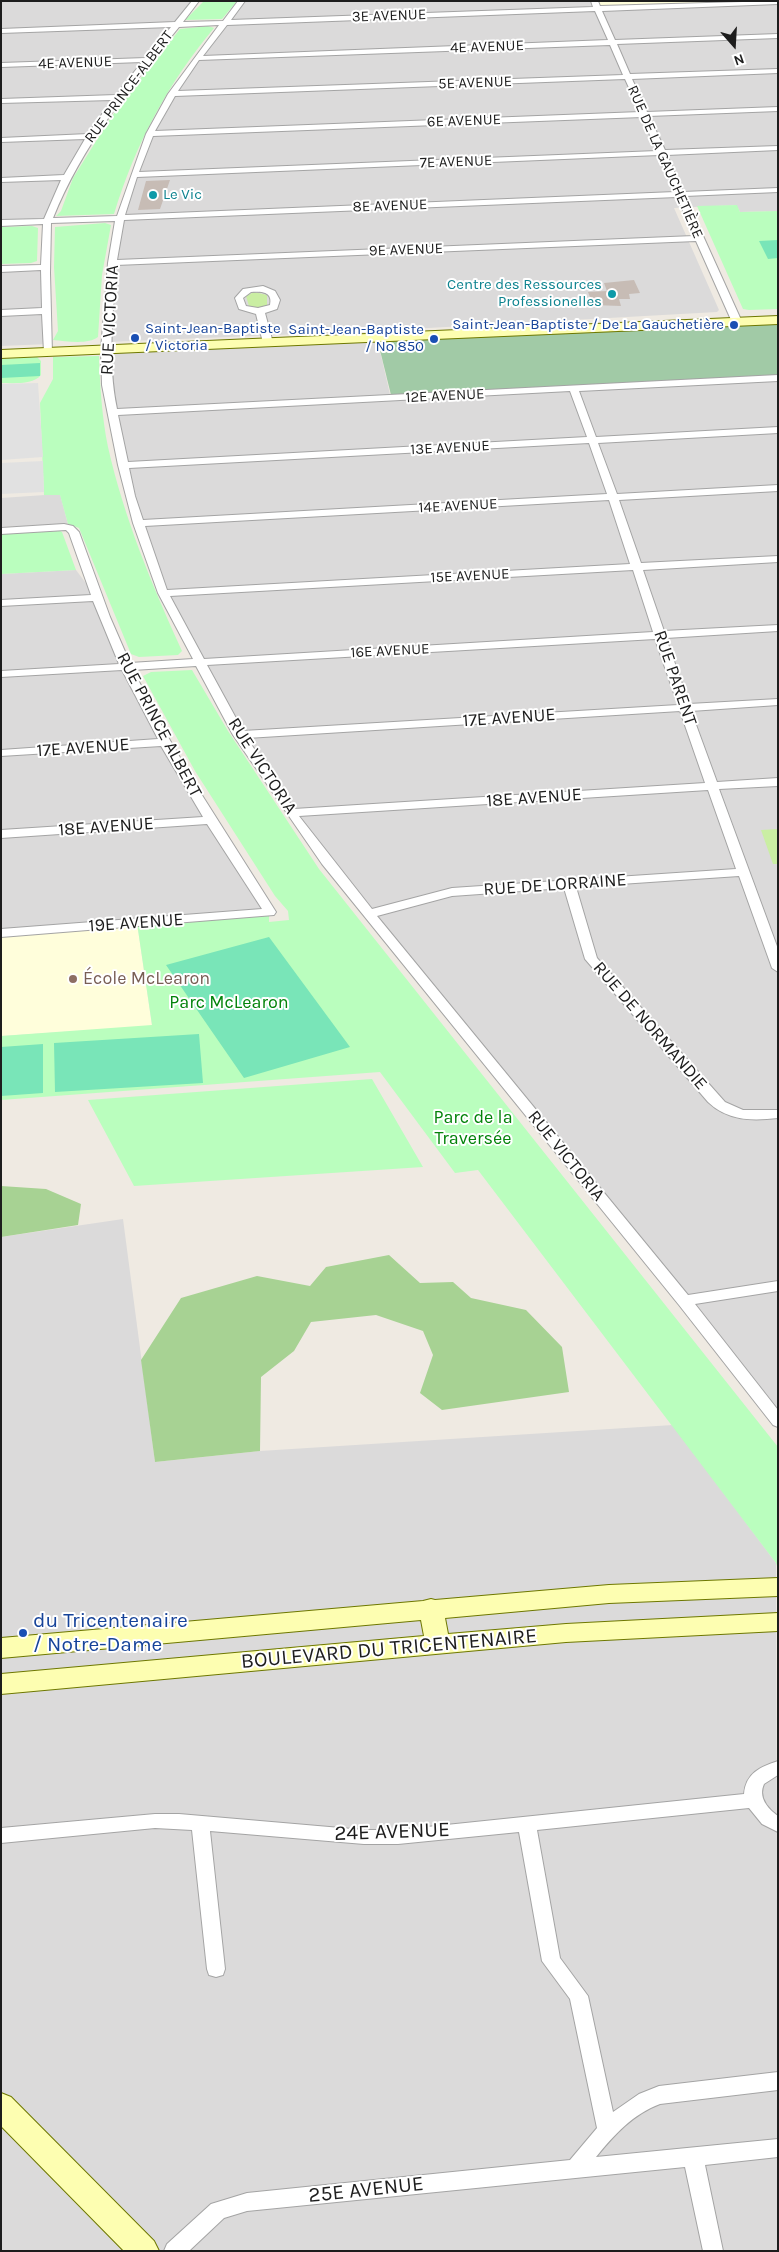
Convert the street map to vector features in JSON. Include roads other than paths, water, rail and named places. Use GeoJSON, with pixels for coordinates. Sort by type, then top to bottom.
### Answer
{"type":"FeatureCollection","features":[{"type":"Feature","properties":{"kind":"main road"},"geometry":{"type":"LineString","coordinates":[[735,319],[778,313]]}},
{"type":"Feature","properties":{"kind":"main road"},"geometry":{"type":"LineString","coordinates":[[1,346],[49,348],[735,319],[778,320]]}},
{"type":"Feature","properties":{"kind":"main road"},"geometry":{"type":"LineString","coordinates":[[1,354],[49,348]]}},
{"type":"Feature","properties":{"kind":"main road","name":"BOULEVARD DU TRICENTENAIRE"},"geometry":{"type":"LineString","coordinates":[[1,1648],[432,1608],[609,1594],[778,1587]]}},
{"type":"Feature","properties":{"kind":"main road"},"geometry":{"type":"LineString","coordinates":[[432,1608],[438,1644]]}},
{"type":"Feature","properties":{"kind":"main road","name":"BOULEVARD DU TRICENTENAIRE"},"geometry":{"type":"LineString","coordinates":[[1,1684],[438,1644],[630,1629],[778,1622]]}},
{"type":"Feature","properties":{"kind":"main road"},"geometry":{"type":"LineString","coordinates":[[1,2106],[144,2251]]}},
{"type":"Feature","properties":{"kind":"street","name":"RUE PRINCE-ALBERT"},"geometry":{"type":"LineString","coordinates":[[49,348],[46,311],[48,220],[65,177],[90,136],[118,97],[196,1]]}},
{"type":"Feature","properties":{"kind":"street","name":"RUE VICTORIA"},"geometry":{"type":"LineString","coordinates":[[242,1],[196,58],[172,94],[150,134],[120,218],[112,263],[107,346],[107,385],[122,465],[138,523],[163,593],[240,735],[291,813],[369,914],[684,1301],[778,1421]]}},
{"type":"Feature","properties":{"kind":"street","name":"3E AVENUE"},"geometry":{"type":"LineString","coordinates":[[1,30],[595,5],[778,2]]}},
{"type":"Feature","properties":{"kind":"street","name":"RUE DE LA GAUCHETIÈRE"},"geometry":{"type":"LineString","coordinates":[[595,5],[735,319]]}},
{"type":"Feature","properties":{"kind":"street","name":"4E AVENUE"},"geometry":{"type":"LineString","coordinates":[[196,58],[778,36]]}},
{"type":"Feature","properties":{"kind":"street","name":"4E AVENUE"},"geometry":{"type":"LineString","coordinates":[[1,65],[148,60]]}},
{"type":"Feature","properties":{"kind":"street","name":"5E AVENUE"},"geometry":{"type":"LineString","coordinates":[[172,94],[778,71]]}},
{"type":"Feature","properties":{"kind":"street"},"geometry":{"type":"LineString","coordinates":[[1,101],[118,97]]}},
{"type":"Feature","properties":{"kind":"street","name":"6E AVENUE"},"geometry":{"type":"LineString","coordinates":[[150,134],[778,108]]}},
{"type":"Feature","properties":{"kind":"street"},"geometry":{"type":"LineString","coordinates":[[1,140],[90,136]]}},
{"type":"Feature","properties":{"kind":"street","name":"7E AVENUE"},"geometry":{"type":"LineString","coordinates":[[134,175],[778,148]]}},
{"type":"Feature","properties":{"kind":"street"},"geometry":{"type":"LineString","coordinates":[[1,180],[65,177]]}},
{"type":"Feature","properties":{"kind":"street","name":"8E AVENUE"},"geometry":{"type":"LineString","coordinates":[[1,222],[778,190]]}},
{"type":"Feature","properties":{"kind":"street","name":"9E AVENUE"},"geometry":{"type":"LineString","coordinates":[[112,263],[699,238]]}},
{"type":"Feature","properties":{"kind":"street"},"geometry":{"type":"LineString","coordinates":[[1,269],[46,267]]}},
{"type":"Feature","properties":{"kind":"street"},"geometry":{"type":"LineString","coordinates":[[1,313],[46,311]]}},
{"type":"Feature","properties":{"kind":"street"},"geometry":{"type":"LineString","coordinates":[[260,311],[267,339]]}},
{"type":"Feature","properties":{"kind":"street","name":"12E AVENUE"},"geometry":{"type":"LineString","coordinates":[[112,412],[778,378]]}},
{"type":"Feature","properties":{"kind":"street","name":"RUE PARENT"},"geometry":{"type":"LineString","coordinates":[[574,389],[661,634],[684,708],[745,872],[778,968]]}},
{"type":"Feature","properties":{"kind":"street","name":"13E AVENUE"},"geometry":{"type":"LineString","coordinates":[[122,465],[778,430]]}},
{"type":"Feature","properties":{"kind":"street","name":"14E AVENUE"},"geometry":{"type":"LineString","coordinates":[[138,523],[778,488]]}},
{"type":"Feature","properties":{"kind":"street","name":"RUE PRINCE ALBERT"},"geometry":{"type":"LineString","coordinates":[[1,531],[69,528],[74,532],[97,598],[125,666],[165,742],[210,820],[270,912]]}},
{"type":"Feature","properties":{"kind":"street","name":"15E AVENUE"},"geometry":{"type":"LineString","coordinates":[[163,593],[778,559]]}},
{"type":"Feature","properties":{"kind":"street"},"geometry":{"type":"LineString","coordinates":[[1,603],[97,598]]}},
{"type":"Feature","properties":{"kind":"street","name":"16E AVENUE"},"geometry":{"type":"LineString","coordinates":[[1,674],[778,628]]}},
{"type":"Feature","properties":{"kind":"street","name":"17E AVENUE"},"geometry":{"type":"LineString","coordinates":[[240,735],[778,702]]}},
{"type":"Feature","properties":{"kind":"street","name":"17E AVENUE"},"geometry":{"type":"LineString","coordinates":[[1,754],[165,742]]}},
{"type":"Feature","properties":{"kind":"street","name":"18E AVENUE"},"geometry":{"type":"LineString","coordinates":[[291,813],[778,782]]}},
{"type":"Feature","properties":{"kind":"street","name":"18E AVENUE"},"geometry":{"type":"LineString","coordinates":[[1,834],[210,820]]}},
{"type":"Feature","properties":{"kind":"street","name":"RUE DE LORRAINE"},"geometry":{"type":"LineString","coordinates":[[369,914],[452,892],[745,872]]}},
{"type":"Feature","properties":{"kind":"street","name":"RUE DE NORMANDIE"},"geometry":{"type":"LineString","coordinates":[[569,885],[591,959],[714,1099],[728,1112],[742,1116],[778,1114]]}},
{"type":"Feature","properties":{"kind":"street","name":"19E AVENUE"},"geometry":{"type":"LineString","coordinates":[[1,933],[270,912]]}},
{"type":"Feature","properties":{"kind":"street"},"geometry":{"type":"LineString","coordinates":[[684,1301],[778,1286]]}},
{"type":"Feature","properties":{"kind":"street"},"geometry":{"type":"LineString","coordinates":[[778,1768],[762,1774],[756,1782],[753,1791],[753,1800],[762,1815],[778,1825]]}},
{"type":"Feature","properties":{"kind":"street","name":"24E AVENUE"},"geometry":{"type":"LineString","coordinates":[[1,1836],[155,1821],[200,1822],[364,1837],[398,1837],[753,1800]]}},
{"type":"Feature","properties":{"kind":"street"},"geometry":{"type":"LineString","coordinates":[[200,1822],[216,1968]]}},
{"type":"Feature","properties":{"kind":"street"},"geometry":{"type":"LineString","coordinates":[[527,1824],[551,1961],[579,1996],[607,2130]]}},
{"type":"Feature","properties":{"kind":"street"},"geometry":{"type":"LineString","coordinates":[[575,2169],[607,2130],[643,2100],[659,2094],[778,2082]]}},
{"type":"Feature","properties":{"kind":"street","name":"25E AVENUE"},"geometry":{"type":"LineString","coordinates":[[174,2251],[218,2211],[247,2202],[778,2148]]}},
{"type":"Feature","properties":{"kind":"street"},"geometry":{"type":"LineString","coordinates":[[693,2156],[713,2251]]}},
{"type":"Feature","properties":{"kind":"place","name":"Le Vic"},"geometry":{"type":"Point","coordinates":[153,195]}},
{"type":"Feature","properties":{"kind":"place","name":"Centre des Ressources Professionelles"},"geometry":{"type":"Point","coordinates":[612,294]}},
{"type":"Feature","properties":{"kind":"place","name":"Saint-Jean-Baptiste / De La Gauchetière"},"geometry":{"type":"Point","coordinates":[734,325]}},
{"type":"Feature","properties":{"kind":"place","name":"Saint-Jean-Baptiste / Victoria"},"geometry":{"type":"Point","coordinates":[135,338]}},
{"type":"Feature","properties":{"kind":"place","name":"Saint-Jean-Baptiste / No 850"},"geometry":{"type":"Point","coordinates":[434,339]}},
{"type":"Feature","properties":{"kind":"place","name":"École McLearon"},"geometry":{"type":"Point","coordinates":[73,979]}},
{"type":"Feature","properties":{"kind":"place","name":"du Tricentenaire / Notre-Dame"},"geometry":{"type":"Point","coordinates":[23,1633]}},
{"type":"Feature","properties":{"kind":"park label","name":"Parc McLearon"},"geometry":{"type":"Point","coordinates":[229,1003]}},
{"type":"Feature","properties":{"kind":"park label","name":"Parc de la Traversée"},"geometry":{"type":"Point","coordinates":[473,1128]}}]}
